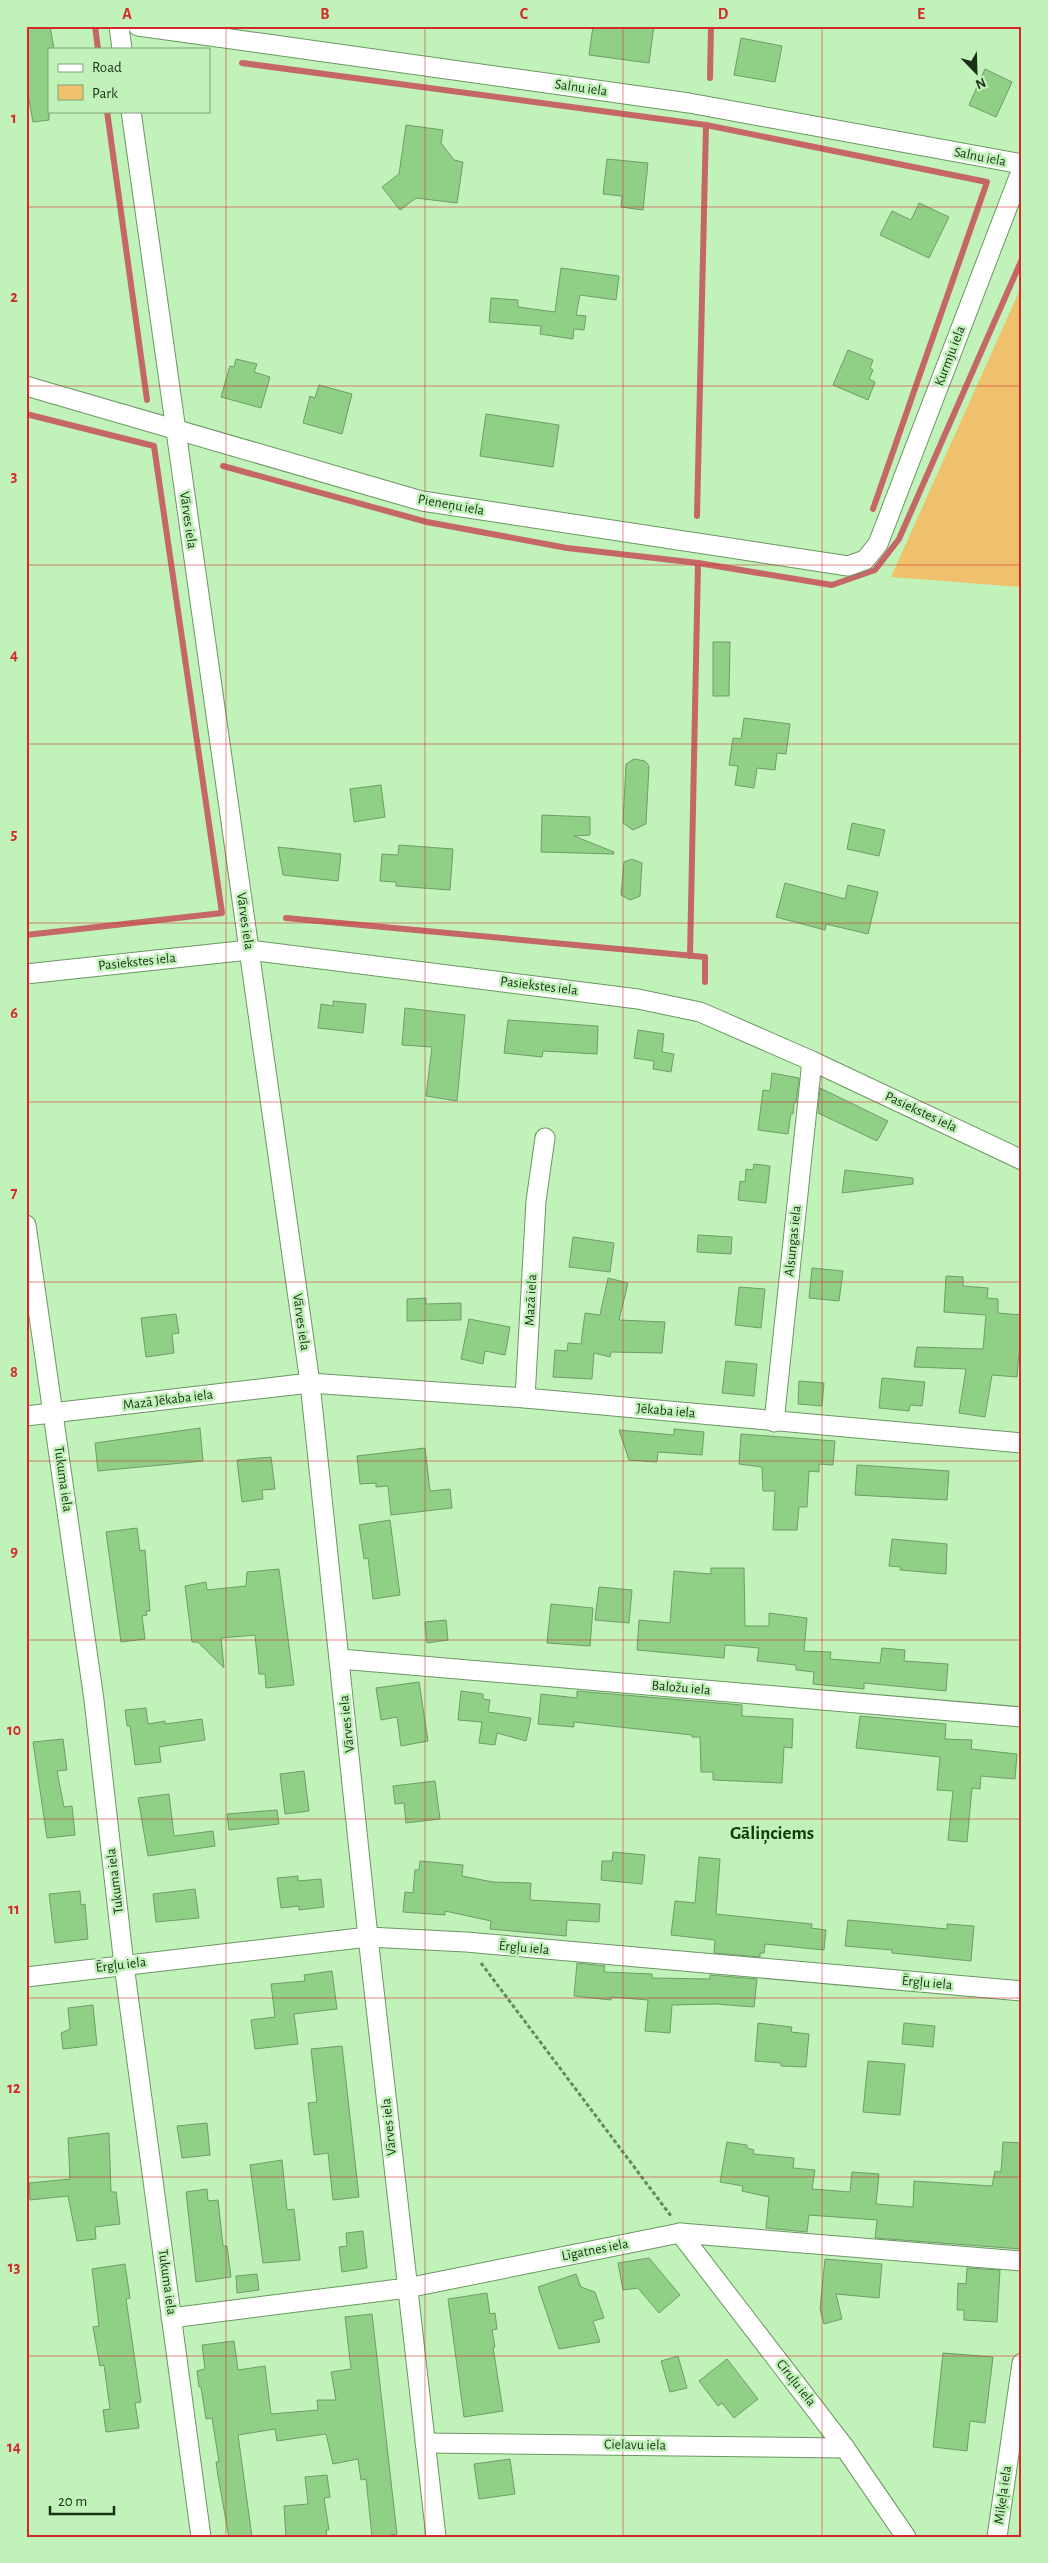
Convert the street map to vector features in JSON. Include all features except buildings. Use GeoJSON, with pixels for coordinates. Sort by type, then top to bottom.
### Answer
{"type":"FeatureCollection","features":[{"type":"Feature","properties":{"kind":"street"},"geometry":{"type":"LineString","coordinates":[[119,26],[122,48]]}},
{"type":"Feature","properties":{"kind":"street","name":"Salnu iela"},"geometry":{"type":"LineString","coordinates":[[138,26],[689,103],[1022,164]]}},
{"type":"Feature","properties":{"kind":"street","name":"Vārves iela"},"geometry":{"type":"LineString","coordinates":[[131,112],[310,1383],[368,1937],[436,2537]]}},
{"type":"Feature","properties":{"kind":"street","name":"Kurmju iela"},"geometry":{"type":"LineString","coordinates":[[878,544],[1022,168]]}},
{"type":"Feature","properties":{"kind":"street","name":"Pieneņu iela"},"geometry":{"type":"LineString","coordinates":[[26,386],[422,501],[848,566],[865,560],[878,544]]}},
{"type":"Feature","properties":{"kind":"street","name":"Pasiekstes iela"},"geometry":{"type":"LineString","coordinates":[[26,974],[249,950],[646,1001],[700,1012],[812,1061],[1022,1160]]}},
{"type":"Feature","properties":{"kind":"street","name":"Alsungas iela"},"geometry":{"type":"LineString","coordinates":[[774,1422],[812,1061]]}},
{"type":"Feature","properties":{"kind":"street","name":"Mazā iela"},"geometry":{"type":"LineString","coordinates":[[525,1398],[536,1201],[544,1138]]}},
{"type":"Feature","properties":{"kind":"street","name":"Tukuma iela"},"geometry":{"type":"LineString","coordinates":[[26,1225],[94,1700],[124,1965],[200,2537]]}},
{"type":"Feature","properties":{"kind":"street","name":"Jēkaba iela"},"geometry":{"type":"LineString","coordinates":[[310,1383],[525,1398],[1022,1443]]}},
{"type":"Feature","properties":{"kind":"street","name":"Mazā Jēkaba iela"},"geometry":{"type":"LineString","coordinates":[[26,1416],[310,1383]]}},
{"type":"Feature","properties":{"kind":"street","name":"Baložu iela"},"geometry":{"type":"LineString","coordinates":[[340,1659],[1022,1717]]}},
{"type":"Feature","properties":{"kind":"street","name":"Ērgļu iela"},"geometry":{"type":"LineString","coordinates":[[26,1977],[368,1937],[466,1942],[1022,1991]]}},
{"type":"Feature","properties":{"kind":"street","name":"Līgatnes iela"},"geometry":{"type":"LineString","coordinates":[[172,2318],[407,2288],[680,2233],[1022,2261]]}},
{"type":"Feature","properties":{"kind":"street","name":"Cīruļu iela"},"geometry":{"type":"LineString","coordinates":[[680,2233],[846,2448],[906,2537]]}},
{"type":"Feature","properties":{"kind":"street","name":"Miķeļa iela"},"geometry":{"type":"LineString","coordinates":[[997,2537],[1022,2363]]}},
{"type":"Feature","properties":{"kind":"street","name":"Cielavu iela"},"geometry":{"type":"LineString","coordinates":[[425,2443],[846,2448]]}},
{"type":"Feature","properties":{"kind":"path"},"geometry":{"type":"LineString","coordinates":[[466,1942],[673,2220],[680,2233]]}},
{"type":"Feature","properties":{"kind":"green space"},"geometry":{"type":"Polygon","coordinates":[[[1022,285],[1022,587],[891,577],[1022,285]]]}},
{"type":"Feature","properties":{"kind":"waterway"},"geometry":{"type":"LineString","coordinates":[[95,26],[98,48]]}},
{"type":"Feature","properties":{"kind":"waterway"},"geometry":{"type":"LineString","coordinates":[[710,78],[711,26]]}},
{"type":"Feature","properties":{"kind":"waterway"},"geometry":{"type":"LineString","coordinates":[[242,63],[706,125],[987,182],[873,509]]}},
{"type":"Feature","properties":{"kind":"waterway"},"geometry":{"type":"LineString","coordinates":[[107,112],[147,400]]}},
{"type":"Feature","properties":{"kind":"waterway"},"geometry":{"type":"LineString","coordinates":[[697,516],[706,125]]}},
{"type":"Feature","properties":{"kind":"waterway"},"geometry":{"type":"LineString","coordinates":[[223,466],[427,522],[567,548],[698,563],[832,585],[875,570],[899,539],[1022,259]]}},
{"type":"Feature","properties":{"kind":"waterway"},"geometry":{"type":"LineString","coordinates":[[26,414],[154,446],[222,913],[26,935]]}},
{"type":"Feature","properties":{"kind":"waterway"},"geometry":{"type":"LineString","coordinates":[[690,956],[698,563]]}},
{"type":"Feature","properties":{"kind":"waterway"},"geometry":{"type":"LineString","coordinates":[[286,918],[705,957],[705,982]]}},
{"type":"Feature","properties":{"kind":"district","name":"Gāliņciems"},"geometry":{"type":"Point","coordinates":[772,1833]}}]}
